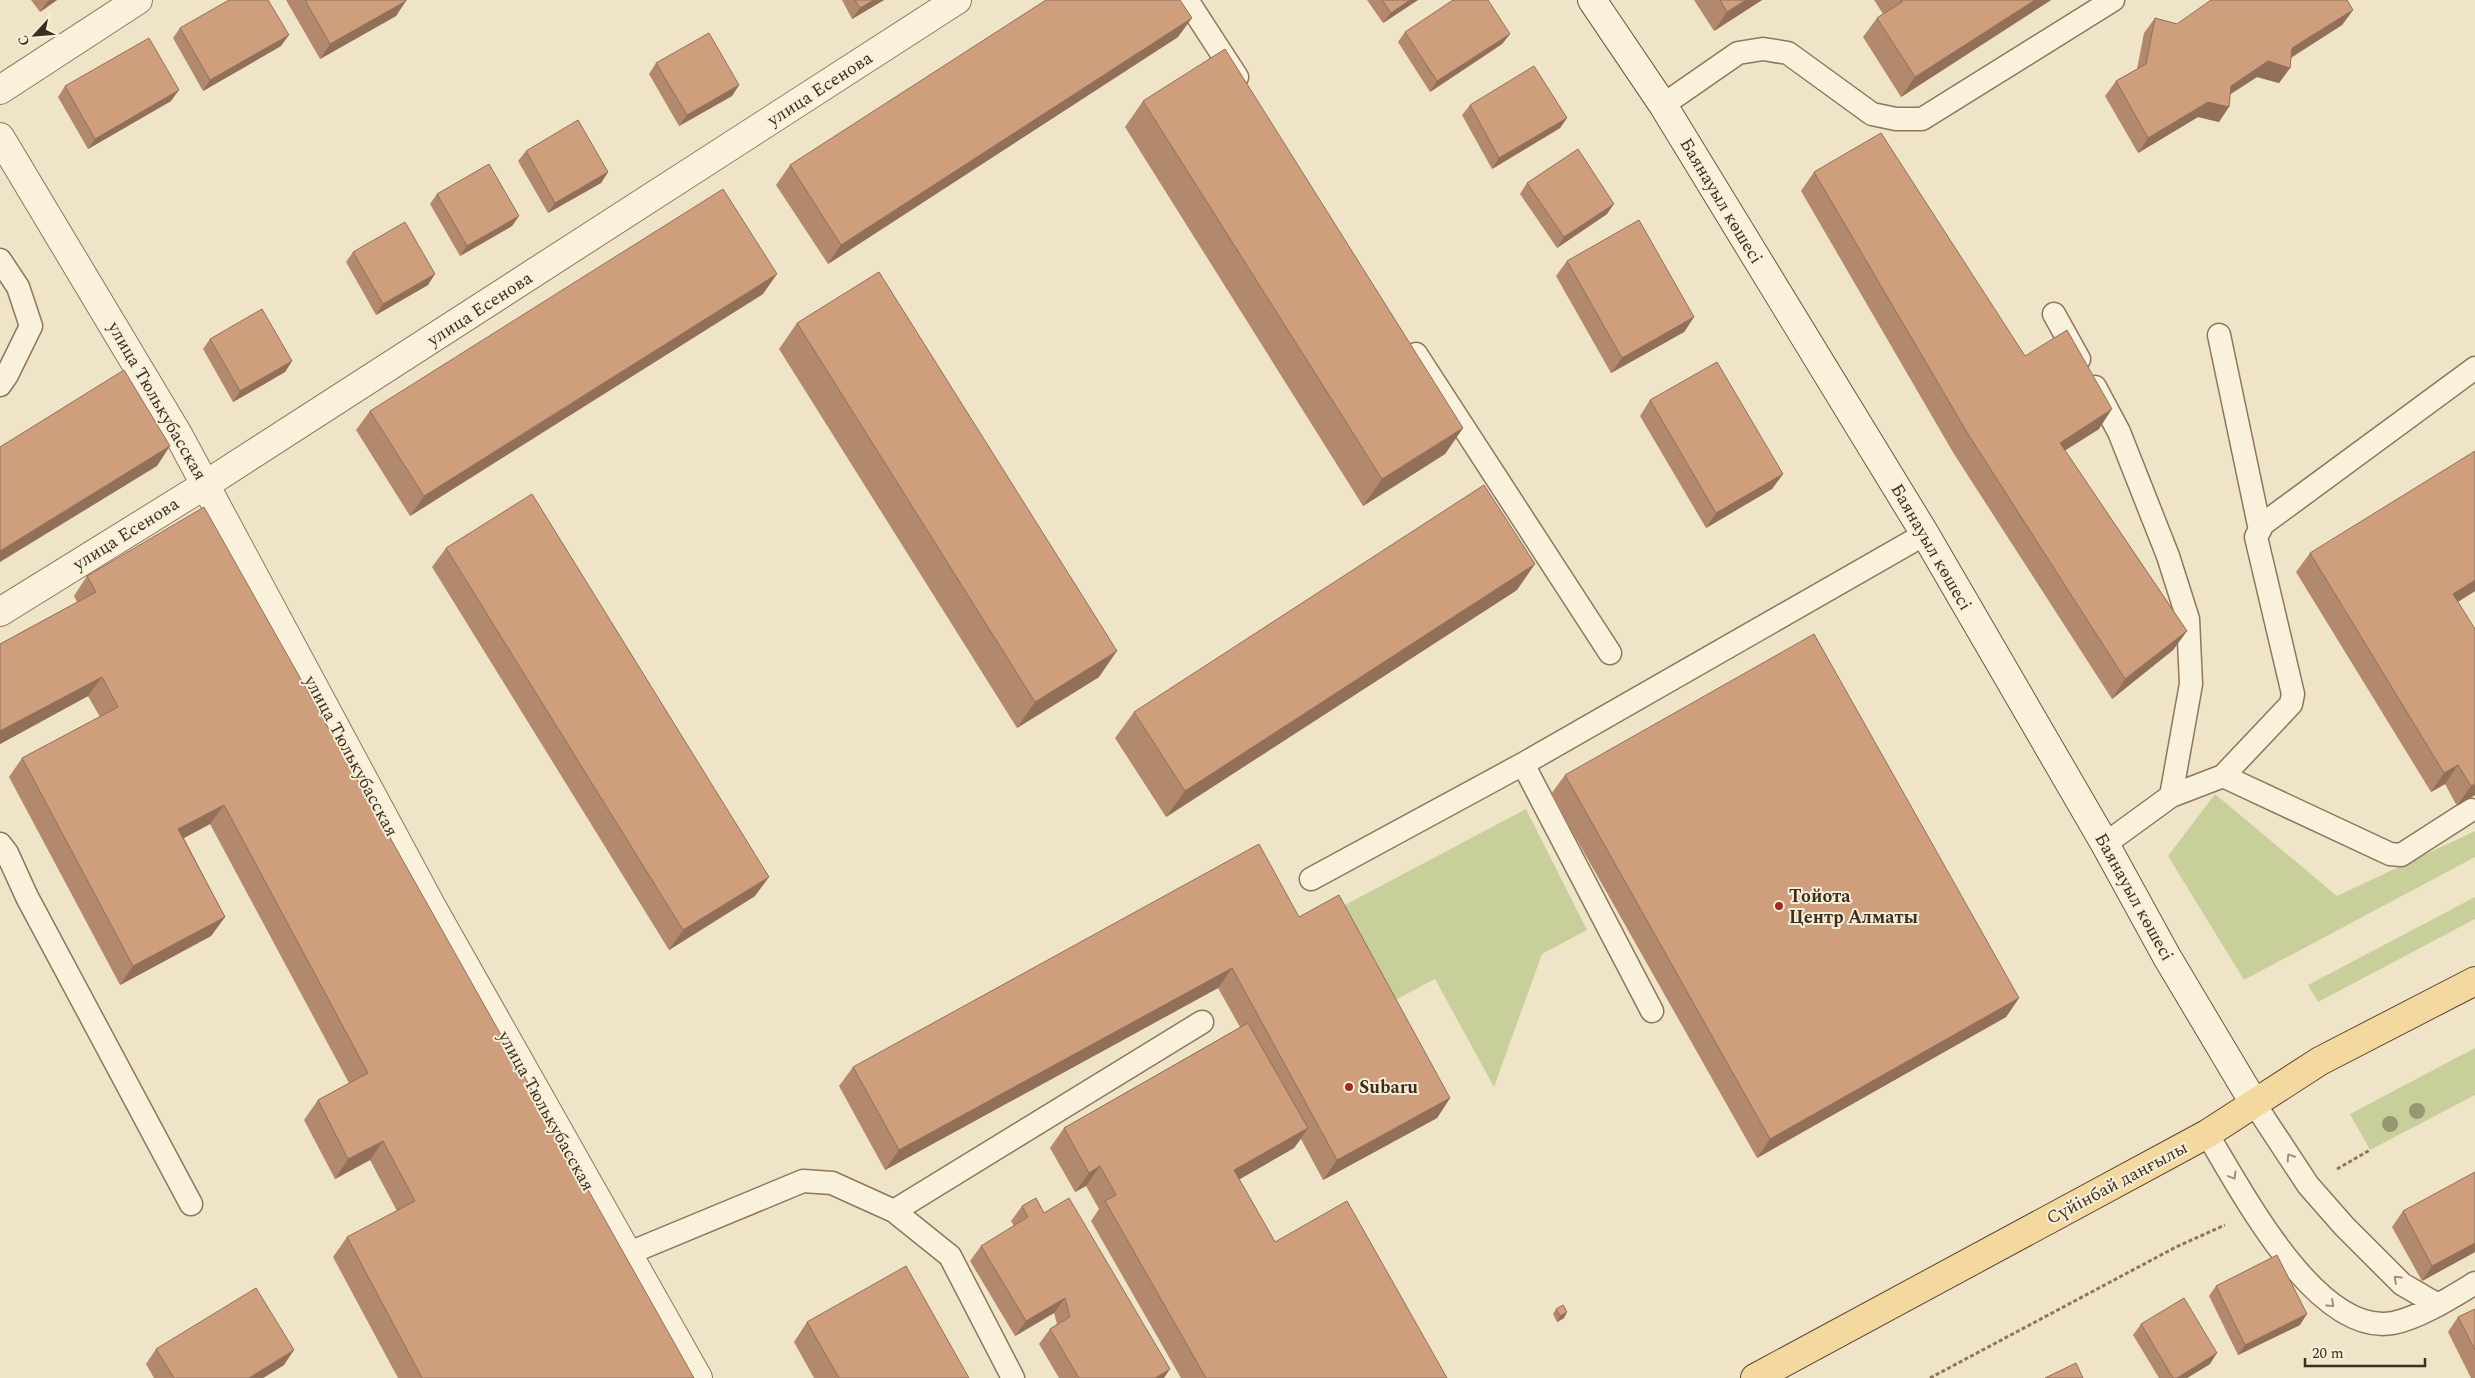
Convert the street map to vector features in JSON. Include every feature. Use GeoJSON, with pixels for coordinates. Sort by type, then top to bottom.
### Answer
{"type":"FeatureCollection","features":[{"type":"Feature","properties":{"kind":"main road","name":"Сүйінбай даңғылы"},"geometry":{"type":"LineString","coordinates":[[1755,1378],[2207,1134],[2320,1061],[2475,981]]}},
{"type":"Feature","properties":{"kind":"street"},"geometry":{"type":"LineString","coordinates":[[0,90],[138,0]]}},
{"type":"Feature","properties":{"kind":"street","name":"улица Есенова"},"geometry":{"type":"LineString","coordinates":[[0,612],[205,485],[957,0]]}},
{"type":"Feature","properties":{"kind":"street","name":"Баянауыл көшесі"},"geometry":{"type":"LineString","coordinates":[[1592,0],[1663,105],[1925,534],[2254,1104]]}},
{"type":"Feature","properties":{"kind":"street","name":"улица Тюлькубасская"},"geometry":{"type":"LineString","coordinates":[[1,140],[179,436],[432,907],[626,1254],[698,1378]]}},
{"type":"Feature","properties":{"kind":"lane"},"geometry":{"type":"LineString","coordinates":[[1187,0],[1246,92]]}},
{"type":"Feature","properties":{"kind":"lane"},"geometry":{"type":"LineString","coordinates":[[1663,105],[1738,53],[1763,49],[1788,53],[1872,114],[1896,119],[1922,119],[2112,0]]}},
{"type":"Feature","properties":{"kind":"lane"},"geometry":{"type":"LineString","coordinates":[[0,260],[18,287],[31,326],[7,375],[0,385]]}},
{"type":"Feature","properties":{"kind":"lane"},"geometry":{"type":"LineString","coordinates":[[2054,314],[2119,432],[2168,556],[2188,619],[2191,684],[2171,796]]}},
{"type":"Feature","properties":{"kind":"lane"},"geometry":{"type":"LineString","coordinates":[[2219,334],[2260,530]]}},
{"type":"Feature","properties":{"kind":"lane"},"geometry":{"type":"LineString","coordinates":[[1404,335],[1610,653]]}},
{"type":"Feature","properties":{"kind":"lane"},"geometry":{"type":"LineString","coordinates":[[2105,844],[2171,796],[2223,776],[2284,714],[2291,704],[2293,694],[2256,537],[2263,524],[2475,368]]}},
{"type":"Feature","properties":{"kind":"lane"},"geometry":{"type":"LineString","coordinates":[[1311,879],[1523,764],[1925,534]]}},
{"type":"Feature","properties":{"kind":"lane"},"geometry":{"type":"LineString","coordinates":[[1523,764],[1652,1011]]}},
{"type":"Feature","properties":{"kind":"lane"},"geometry":{"type":"LineString","coordinates":[[2223,776],[2390,854],[2401,855],[2471,810]]}},
{"type":"Feature","properties":{"kind":"lane"},"geometry":{"type":"LineString","coordinates":[[0,844],[7,853],[27,897],[191,1204]]}},
{"type":"Feature","properties":{"kind":"lane"},"geometry":{"type":"LineString","coordinates":[[894,1211],[1202,1022]]}},
{"type":"Feature","properties":{"kind":"lane"},"geometry":{"type":"LineString","coordinates":[[2254,1104],[2308,1185],[2402,1284],[2438,1305]]}},
{"type":"Feature","properties":{"kind":"lane"},"geometry":{"type":"LineString","coordinates":[[2207,1134],[2255,1212],[2296,1272],[2339,1311],[2363,1322],[2393,1323],[2438,1305],[2475,1283]]}},
{"type":"Feature","properties":{"kind":"lane"},"geometry":{"type":"LineString","coordinates":[[626,1254],[803,1181],[832,1183],[894,1211],[950,1256],[1013,1378]]}},
{"type":"Feature","properties":{"kind":"path"},"geometry":{"type":"LineString","coordinates":[[2308,1185],[2370,1150]]}},
{"type":"Feature","properties":{"kind":"path"},"geometry":{"type":"LineString","coordinates":[[1930,1378],[2176,1247],[2255,1212]]}},
{"type":"Feature","properties":{"kind":"green space"},"geometry":{"type":"Polygon","coordinates":[[[2215,794],[2337,896],[2475,831],[2475,857],[2244,980],[2168,856],[2215,794]]]}},
{"type":"Feature","properties":{"kind":"green space"},"geometry":{"type":"Polygon","coordinates":[[[1526,809],[1587,930],[1542,954],[1494,1087],[1435,979],[1378,1009],[1326,915],[1526,809]]]}},
{"type":"Feature","properties":{"kind":"green space"},"geometry":{"type":"Polygon","coordinates":[[[2475,897],[2475,919],[2318,1002],[2308,985],[2475,897]]]}},
{"type":"Feature","properties":{"kind":"green space"},"geometry":{"type":"Polygon","coordinates":[[[2475,1048],[2475,1095],[2370,1150],[2350,1114],[2475,1048]]]}},
{"type":"Feature","properties":{"kind":"building"},"geometry":{"type":"Polygon","coordinates":[[[229,0],[268,0],[289,35],[210,80],[180,28],[229,0]]]}},
{"type":"Feature","properties":{"kind":"building"},"geometry":{"type":"Polygon","coordinates":[[[305,0],[406,0],[406,1],[330,44],[305,0]]]}},
{"type":"Feature","properties":{"kind":"building"},"geometry":{"type":"Polygon","coordinates":[[[855,0],[874,0],[860,8],[855,0]]]}},
{"type":"Feature","properties":{"kind":"building"},"geometry":{"type":"Polygon","coordinates":[[[1046,0],[1180,0],[1192,18],[841,245],[790,165],[1046,0]]]}},
{"type":"Feature","properties":{"kind":"building"},"geometry":{"type":"Polygon","coordinates":[[[1382,0],[1410,0],[1391,13],[1382,0]]]}},
{"type":"Feature","properties":{"kind":"building"},"geometry":{"type":"Polygon","coordinates":[[[1453,0],[1488,0],[1510,34],[1437,81],[1405,32],[1453,0]]]}},
{"type":"Feature","properties":{"kind":"building"},"geometry":{"type":"Polygon","coordinates":[[[1720,0],[1746,0],[1727,12],[1720,0]]]}},
{"type":"Feature","properties":{"kind":"building"},"geometry":{"type":"Polygon","coordinates":[[[1901,0],[2035,0],[1915,77],[1877,18],[1902,2],[1901,0]]]}},
{"type":"Feature","properties":{"kind":"building"},"geometry":{"type":"Polygon","coordinates":[[[2211,0],[2347,0],[2353,10],[2292,48],[2290,68],[2268,61],[2231,86],[2229,107],[2208,102],[2148,138],[2116,81],[2146,64],[2155,18],[2177,24],[2211,0]]]}},
{"type":"Feature","properties":{"kind":"building"},"geometry":{"type":"Polygon","coordinates":[[[709,33],[739,85],[687,115],[656,63],[709,33]]]}},
{"type":"Feature","properties":{"kind":"building"},"geometry":{"type":"Polygon","coordinates":[[[149,38],[179,90],[95,139],[65,86],[149,38]]]}},
{"type":"Feature","properties":{"kind":"building"},"geometry":{"type":"Polygon","coordinates":[[[1225,49],[1463,428],[1382,479],[1143,101],[1225,49]]]}},
{"type":"Feature","properties":{"kind":"building"},"geometry":{"type":"Polygon","coordinates":[[[1534,66],[1567,118],[1499,158],[1470,105],[1534,66]]]}},
{"type":"Feature","properties":{"kind":"building"},"geometry":{"type":"Polygon","coordinates":[[[578,120],[608,172],[555,203],[526,151],[578,120]]]}},
{"type":"Feature","properties":{"kind":"building"},"geometry":{"type":"Polygon","coordinates":[[[1881,133],[2025,356],[2067,330],[2112,409],[2060,443],[2187,631],[2125,679],[1968,434],[1814,172],[1881,133]]]}},
{"type":"Feature","properties":{"kind":"building"},"geometry":{"type":"Polygon","coordinates":[[[1578,149],[1614,204],[1564,237],[1527,183],[1578,149]]]}},
{"type":"Feature","properties":{"kind":"building"},"geometry":{"type":"Polygon","coordinates":[[[489,164],[519,216],[467,246],[437,194],[489,164]]]}},
{"type":"Feature","properties":{"kind":"building"},"geometry":{"type":"Polygon","coordinates":[[[723,189],[777,274],[424,496],[370,411],[723,189]]]}},
{"type":"Feature","properties":{"kind":"building"},"geometry":{"type":"Polygon","coordinates":[[[1639,220],[1694,317],[1622,358],[1567,261],[1639,220]]]}},
{"type":"Feature","properties":{"kind":"building"},"geometry":{"type":"Polygon","coordinates":[[[405,222],[435,274],[383,304],[353,252],[405,222]]]}},
{"type":"Feature","properties":{"kind":"building"},"geometry":{"type":"Polygon","coordinates":[[[879,272],[1117,651],[1035,702],[797,323],[879,272]]]}},
{"type":"Feature","properties":{"kind":"building"},"geometry":{"type":"Polygon","coordinates":[[[262,309],[292,361],[240,391],[210,339],[262,309]]]}},
{"type":"Feature","properties":{"kind":"building"},"geometry":{"type":"Polygon","coordinates":[[[1717,362],[1783,474],[1716,513],[1650,400],[1717,362]]]}},
{"type":"Feature","properties":{"kind":"building"},"geometry":{"type":"Polygon","coordinates":[[[124,370],[170,446],[0,551],[0,447],[124,370]]]}},
{"type":"Feature","properties":{"kind":"building"},"geometry":{"type":"Polygon","coordinates":[[[2475,451],[2475,580],[2453,594],[2475,629],[2475,784],[2471,786],[2458,765],[2444,773],[2310,553],[2475,451]]]}},
{"type":"Feature","properties":{"kind":"building"},"geometry":{"type":"Polygon","coordinates":[[[1484,485],[1535,564],[1185,791],[1134,712],[1484,485]]]}},
{"type":"Feature","properties":{"kind":"building"},"geometry":{"type":"Polygon","coordinates":[[[532,494],[769,877],[683,930],[446,548],[532,494]]]}},
{"type":"Feature","properties":{"kind":"building"},"geometry":{"type":"Polygon","coordinates":[[[204,507],[694,1378],[422,1378],[347,1237],[415,1201],[383,1141],[348,1159],[318,1100],[368,1073],[224,805],[178,829],[225,917],[133,966],[22,758],[118,707],[102,677],[0,731],[0,644],[96,592],[87,576],[204,507]]]}},
{"type":"Feature","properties":{"kind":"building","name":"Тойота Центр Алматы"},"geometry":{"type":"Polygon","coordinates":[[[1814,634],[2019,998],[1770,1139],[1565,775],[1814,634]]]}},
{"type":"Feature","properties":{"kind":"building"},"geometry":{"type":"Polygon","coordinates":[[[1259,844],[1299,917],[1339,895],[1450,1098],[1337,1160],[1232,968],[899,1150],[853,1067],[1259,844]]]}},
{"type":"Feature","properties":{"kind":"building"},"geometry":{"type":"Polygon","coordinates":[[[1248,1023],[1308,1128],[1234,1170],[1275,1242],[1347,1201],[1447,1378],[1206,1378],[1105,1201],[1116,1195],[1100,1166],[1089,1173],[1064,1128],[1248,1023]]]}},
{"type":"Feature","properties":{"kind":"building"},"geometry":{"type":"Polygon","coordinates":[[[2475,1172],[2475,1243],[2432,1266],[2403,1211],[2475,1172]]]}},
{"type":"Feature","properties":{"kind":"building"},"geometry":{"type":"Polygon","coordinates":[[[1036,1198],[1044,1213],[1069,1198],[1170,1369],[1155,1378],[1079,1378],[1050,1329],[1070,1317],[1065,1298],[1026,1321],[981,1246],[1028,1217],[1022,1206],[1036,1198]]]}},
{"type":"Feature","properties":{"kind":"building"},"geometry":{"type":"Polygon","coordinates":[[[2277,1255],[2307,1314],[2245,1345],[2216,1286],[2277,1255]]]}},
{"type":"Feature","properties":{"kind":"building"},"geometry":{"type":"Polygon","coordinates":[[[906,1266],[969,1378],[839,1378],[807,1322],[906,1266]]]}},
{"type":"Feature","properties":{"kind":"building"},"geometry":{"type":"Polygon","coordinates":[[[256,1288],[294,1350],[249,1378],[174,1378],[156,1349],[256,1288]]]}},
{"type":"Feature","properties":{"kind":"building"},"geometry":{"type":"Polygon","coordinates":[[[2184,1298],[2217,1353],[2177,1378],[2173,1378],[2141,1324],[2184,1298]]]}},
{"type":"Feature","properties":{"kind":"building"},"geometry":{"type":"Polygon","coordinates":[[[1563,1305],[1567,1312],[1560,1316],[1556,1309],[1563,1305]]]}},
{"type":"Feature","properties":{"kind":"building"},"geometry":{"type":"Polygon","coordinates":[[[2475,1309],[2475,1350],[2458,1317],[2475,1309]]]}},
{"type":"Feature","properties":{"kind":"building"},"geometry":{"type":"Polygon","coordinates":[[[2076,1363],[2083,1378],[2045,1378],[2076,1363]]]}},
{"type":"Feature","properties":{"kind":"place","name":"Тойота Центр Алматы"},"geometry":{"type":"Point","coordinates":[1779,906]}},
{"type":"Feature","properties":{"kind":"place","name":"Subaru"},"geometry":{"type":"Point","coordinates":[1349,1087]}}]}
